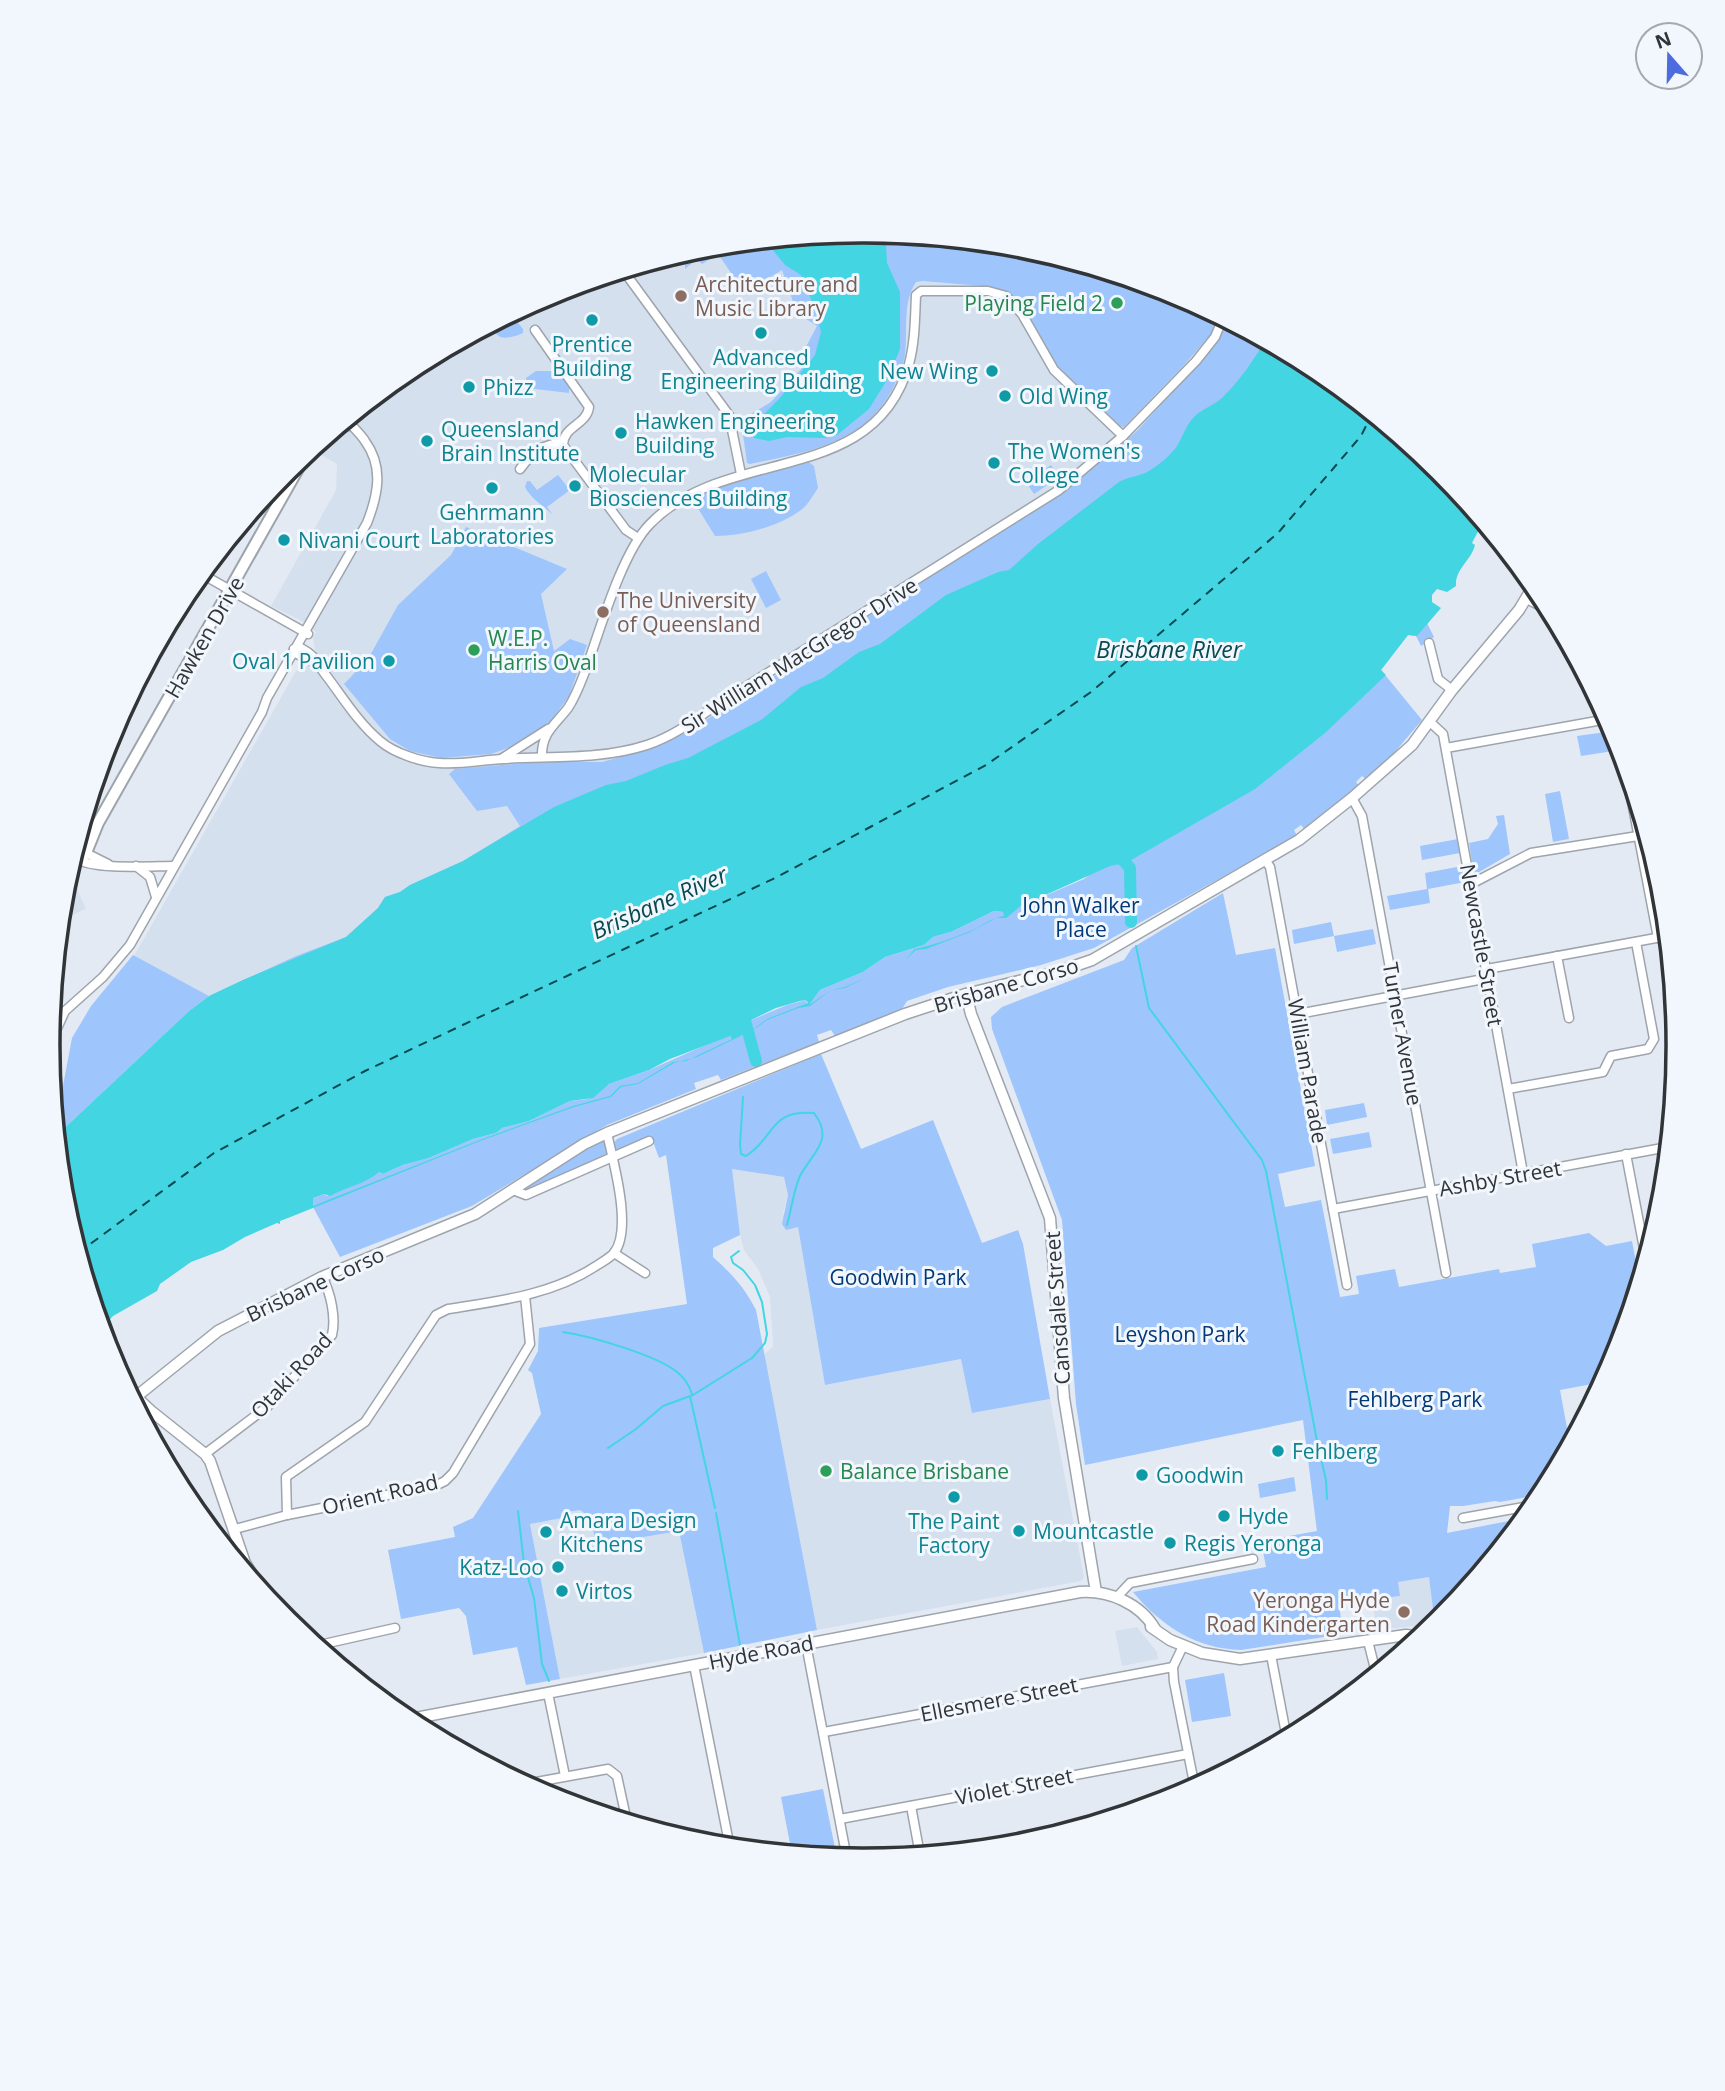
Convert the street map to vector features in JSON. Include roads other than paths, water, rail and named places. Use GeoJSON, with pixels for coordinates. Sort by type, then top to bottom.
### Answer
{"type":"FeatureCollection","features":[{"type":"Feature","properties":{"kind":"main road","name":"Hawken Drive"},"geometry":{"type":"LineString","coordinates":[[85,845],[290,484]]}},
{"type":"Feature","properties":{"kind":"main road","name":"Hawken Drive"},"geometry":{"type":"LineString","coordinates":[[89,830],[99,823]]}},
{"type":"Feature","properties":{"kind":"street"},"geometry":{"type":"LineString","coordinates":[[629,278],[729,415],[741,474]]}},
{"type":"Feature","properties":{"kind":"street"},"geometry":{"type":"LineString","coordinates":[[501,759],[548,729],[567,709],[580,684],[626,562],[638,538],[652,521],[684,498],[713,484],[830,451],[865,432],[878,421],[895,398],[908,365],[916,295],[921,290],[988,291],[1006,296],[1022,314],[1054,370],[1123,436]]}},
{"type":"Feature","properties":{"kind":"street","name":"Sir William MacGregor Drive"},"geometry":{"type":"LineString","coordinates":[[297,650],[316,658],[319,666],[368,728],[390,748],[423,761],[440,764],[542,757],[625,751],[648,745],[679,731],[1059,490],[1123,436],[1196,361],[1215,337],[1220,326]]}},
{"type":"Feature","properties":{"kind":"street"},"geometry":{"type":"LineString","coordinates":[[520,469],[535,450],[562,441],[565,434],[587,416],[589,407],[535,330]]}},
{"type":"Feature","properties":{"kind":"street"},"geometry":{"type":"LineString","coordinates":[[60,1022],[65,1011],[119,961],[130,946],[367,523],[377,493],[378,478],[374,456],[352,426]]}},
{"type":"Feature","properties":{"kind":"street"},"geometry":{"type":"LineString","coordinates":[[562,441],[569,455],[626,530],[638,538]]}},
{"type":"Feature","properties":{"kind":"street"},"geometry":{"type":"LineString","coordinates":[[210,578],[306,633]]}},
{"type":"Feature","properties":{"kind":"street"},"geometry":{"type":"LineString","coordinates":[[1527,599],[1532,601]]}},
{"type":"Feature","properties":{"kind":"street","name":"Brisbane Corso"},"geometry":{"type":"LineString","coordinates":[[139,1393],[218,1331],[323,1277],[475,1214],[584,1144],[607,1133],[905,1014],[966,994],[1060,971],[1092,960],[1300,841],[1412,745],[1452,690],[1527,599]]}},
{"type":"Feature","properties":{"kind":"street"},"geometry":{"type":"LineString","coordinates":[[1429,643],[1438,679],[1452,690]]}},
{"type":"Feature","properties":{"kind":"street"},"geometry":{"type":"LineString","coordinates":[[1446,748],[1597,721]]}},
{"type":"Feature","properties":{"kind":"street","name":"Newcastle Street"},"geometry":{"type":"LineString","coordinates":[[1430,722],[1443,734],[1446,748],[1523,1173]]}},
{"type":"Feature","properties":{"kind":"street"},"geometry":{"type":"LineString","coordinates":[[542,757],[548,729]]}},
{"type":"Feature","properties":{"kind":"street","name":"Turner Avenue"},"geometry":{"type":"LineString","coordinates":[[1352,798],[1362,816],[1446,1273]]}},
{"type":"Feature","properties":{"kind":"street"},"geometry":{"type":"LineString","coordinates":[[1471,884],[1531,853],[1637,835]]}},
{"type":"Feature","properties":{"kind":"street"},"geometry":{"type":"LineString","coordinates":[[82,858],[111,865],[174,866]]}},
{"type":"Feature","properties":{"kind":"street","name":"William Parade"},"geometry":{"type":"LineString","coordinates":[[1265,860],[1270,867],[1347,1285]]}},
{"type":"Feature","properties":{"kind":"street"},"geometry":{"type":"LineString","coordinates":[[134,865],[150,877],[156,897]]}},
{"type":"Feature","properties":{"kind":"street"},"geometry":{"type":"LineString","coordinates":[[1298,1014],[1396,996],[1558,956],[1658,938]]}},
{"type":"Feature","properties":{"kind":"street"},"geometry":{"type":"LineString","coordinates":[[1508,1089],[1603,1072],[1611,1056],[1648,1049],[1654,1039],[1636,942]]}},
{"type":"Feature","properties":{"kind":"street"},"geometry":{"type":"LineString","coordinates":[[1558,956],[1569,1018]]}},
{"type":"Feature","properties":{"kind":"street","name":"Cansdale Street"},"geometry":{"type":"LineString","coordinates":[[966,994],[971,1014],[1050,1218],[1064,1398],[1096,1592]]}},
{"type":"Feature","properties":{"kind":"street"},"geometry":{"type":"LineString","coordinates":[[288,1515],[286,1477],[365,1422],[436,1315],[448,1308],[525,1296],[585,1273],[614,1253],[621,1233],[623,1213],[607,1133]]}},
{"type":"Feature","properties":{"kind":"street","name":"Brisbane Corso"},"geometry":{"type":"LineString","coordinates":[[513,1190],[526,1195],[649,1141]]}},
{"type":"Feature","properties":{"kind":"street","name":"Ashby Street"},"geometry":{"type":"LineString","coordinates":[[1333,1209],[1659,1148]]}},
{"type":"Feature","properties":{"kind":"street"},"geometry":{"type":"LineString","coordinates":[[1626,1154],[1642,1237]]}},
{"type":"Feature","properties":{"kind":"street"},"geometry":{"type":"LineString","coordinates":[[614,1253],[645,1273]]}},
{"type":"Feature","properties":{"kind":"street","name":"Otaki Road"},"geometry":{"type":"LineString","coordinates":[[205,1454],[267,1407],[332,1335],[332,1313],[323,1277]]}},
{"type":"Feature","properties":{"kind":"street","name":"Orient Road"},"geometry":{"type":"LineString","coordinates":[[235,1529],[288,1515],[437,1485],[445,1481],[453,1473],[530,1344],[525,1296]]}},
{"type":"Feature","properties":{"kind":"street"},"geometry":{"type":"LineString","coordinates":[[146,1408],[205,1454],[210,1461],[243,1555]]}},
{"type":"Feature","properties":{"kind":"street"},"geometry":{"type":"LineString","coordinates":[[1463,1518],[1519,1508]]}},
{"type":"Feature","properties":{"kind":"street"},"geometry":{"type":"LineString","coordinates":[[1116,1598],[1130,1583],[1253,1559]]}},
{"type":"Feature","properties":{"kind":"street","name":"Hyde Road"},"geometry":{"type":"LineString","coordinates":[[424,1718],[1072,1593],[1096,1592],[1122,1598],[1151,1622],[1154,1629],[1183,1646],[1222,1658],[1240,1659],[1407,1635]]}},
{"type":"Feature","properties":{"kind":"street"},"geometry":{"type":"LineString","coordinates":[[327,1643],[395,1628]]}},
{"type":"Feature","properties":{"kind":"street"},"geometry":{"type":"LineString","coordinates":[[1368,1641],[1374,1664]]}},
{"type":"Feature","properties":{"kind":"street"},"geometry":{"type":"LineString","coordinates":[[806,1644],[845,1848]]}},
{"type":"Feature","properties":{"kind":"street"},"geometry":{"type":"LineString","coordinates":[[1183,1646],[1173,1667],[1174,1682],[1193,1777]]}},
{"type":"Feature","properties":{"kind":"street"},"geometry":{"type":"LineString","coordinates":[[1271,1655],[1285,1728]]}},
{"type":"Feature","properties":{"kind":"street"},"geometry":{"type":"LineString","coordinates":[[694,1665],[728,1837]]}},
{"type":"Feature","properties":{"kind":"street","name":"Ellesmere Street"},"geometry":{"type":"LineString","coordinates":[[824,1732],[1173,1667]]}},
{"type":"Feature","properties":{"kind":"street"},"geometry":{"type":"LineString","coordinates":[[548,1693],[565,1776]]}},
{"type":"Feature","properties":{"kind":"street","name":"Violet Street"},"geometry":{"type":"LineString","coordinates":[[840,1819],[1188,1754]]}},
{"type":"Feature","properties":{"kind":"street"},"geometry":{"type":"LineString","coordinates":[[543,1782],[605,1769],[615,1772],[625,1812]]}},
{"type":"Feature","properties":{"kind":"street"},"geometry":{"type":"LineString","coordinates":[[911,1806],[918,1847]]}},
{"type":"Feature","properties":{"kind":"water"},"geometry":{"type":"Polygon","coordinates":[[[886,243],[887,263],[900,292],[900,349],[887,380],[869,409],[837,435],[824,438],[787,437],[769,441],[754,438],[749,427],[751,422],[760,418],[779,399],[815,355],[821,332],[801,275],[785,265],[769,248],[810,244],[886,243]]]}},
{"type":"Feature","properties":{"kind":"water","name":"Brisbane River"},"geometry":{"type":"Polygon","coordinates":[[[1260,348],[1309,378],[1392,442],[1430,478],[1478,531],[1472,543],[1475,545],[1473,551],[1458,575],[1456,586],[1447,592],[1437,589],[1432,595],[1432,602],[1441,608],[1417,636],[1408,635],[1381,670],[1386,675],[1325,733],[1255,789],[1126,863],[1110,866],[1021,906],[1006,918],[996,918],[1004,916],[1003,912],[994,911],[951,932],[933,937],[924,945],[885,957],[863,972],[820,990],[809,1005],[831,990],[810,1006],[767,1020],[753,1030],[697,1057],[691,1059],[732,1039],[730,1036],[609,1084],[593,1098],[570,1101],[529,1121],[502,1128],[496,1133],[473,1139],[383,1174],[379,1172],[368,1180],[330,1196],[324,1194],[313,1198],[313,1206],[480,1140],[573,1106],[610,1096],[620,1086],[638,1083],[673,1062],[680,1061],[638,1084],[621,1087],[611,1097],[574,1107],[480,1141],[280,1221],[280,1224],[191,1262],[160,1284],[157,1291],[109,1321],[87,1253],[75,1202],[64,1129],[189,1011],[209,996],[245,979],[346,937],[378,908],[385,897],[463,861],[554,807],[606,785],[626,781],[688,758],[761,720],[801,687],[823,678],[859,652],[880,644],[946,595],[998,572],[1009,570],[1038,544],[1119,482],[1153,469],[1172,453],[1193,418],[1223,397],[1241,377],[1260,348]],[[806,1000],[776,1008],[747,1024],[752,1030],[767,1019],[808,1003],[806,1000]]]}},
{"type":"Feature","properties":{"kind":"water"},"geometry":{"type":"Polygon","coordinates":[[[996,918],[970,932],[926,949],[916,950],[906,959],[915,949],[962,935],[996,918]]]}},
{"type":"Feature","properties":{"kind":"waterway"},"geometry":{"type":"LineString","coordinates":[[1121,858],[1130,868],[1131,922]]}},
{"type":"Feature","properties":{"kind":"waterway"},"geometry":{"type":"LineString","coordinates":[[1136,946],[1149,1008],[1262,1160],[1266,1171],[1326,1480],[1327,1499]]}},
{"type":"Feature","properties":{"kind":"waterway"},"geometry":{"type":"LineString","coordinates":[[744,1017],[756,1061]]}},
{"type":"Feature","properties":{"kind":"waterway"},"geometry":{"type":"LineString","coordinates":[[743,1097],[740,1145],[741,1154],[746,1156],[780,1120],[788,1116],[814,1113],[820,1123],[822,1139],[800,1176],[787,1225]]}},
{"type":"Feature","properties":{"kind":"waterway"},"geometry":{"type":"LineString","coordinates":[[608,1448],[663,1406],[693,1395],[752,1358],[765,1343],[767,1334],[762,1302],[755,1285],[743,1270],[733,1263],[731,1257],[739,1251]]}},
{"type":"Feature","properties":{"kind":"waterway"},"geometry":{"type":"LineString","coordinates":[[563,1332],[605,1342],[654,1359],[680,1374],[692,1394]]}},
{"type":"Feature","properties":{"kind":"waterway"},"geometry":{"type":"LineString","coordinates":[[690,1396],[715,1508]]}},
{"type":"Feature","properties":{"kind":"waterway"},"geometry":{"type":"LineString","coordinates":[[518,1511],[524,1564],[534,1598],[542,1664],[549,1681]]}},
{"type":"Feature","properties":{"kind":"waterway"},"geometry":{"type":"LineString","coordinates":[[716,1513],[740,1645]]}},
{"type":"Feature","properties":{"kind":"place","name":"Architecture and Music Library"},"geometry":{"type":"Point","coordinates":[681,296]}},
{"type":"Feature","properties":{"kind":"place","name":"Playing Field 2"},"geometry":{"type":"Point","coordinates":[1117,303]}},
{"type":"Feature","properties":{"kind":"place","name":"Prentice Building"},"geometry":{"type":"Point","coordinates":[592,320]}},
{"type":"Feature","properties":{"kind":"place","name":"Advanced Engineering Building"},"geometry":{"type":"Point","coordinates":[761,333]}},
{"type":"Feature","properties":{"kind":"place","name":"New Wing"},"geometry":{"type":"Point","coordinates":[992,371]}},
{"type":"Feature","properties":{"kind":"place","name":"Phizz"},"geometry":{"type":"Point","coordinates":[469,387]}},
{"type":"Feature","properties":{"kind":"place","name":"Old Wing"},"geometry":{"type":"Point","coordinates":[1005,396]}},
{"type":"Feature","properties":{"kind":"place","name":"Hawken Engineering Building"},"geometry":{"type":"Point","coordinates":[621,433]}},
{"type":"Feature","properties":{"kind":"place","name":"Queensland Brain Institute"},"geometry":{"type":"Point","coordinates":[427,441]}},
{"type":"Feature","properties":{"kind":"place","name":"The Women's College"},"geometry":{"type":"Point","coordinates":[994,463]}},
{"type":"Feature","properties":{"kind":"place","name":"Molecular Biosciences Building"},"geometry":{"type":"Point","coordinates":[575,486]}},
{"type":"Feature","properties":{"kind":"place","name":"Gehrmann Laboratories"},"geometry":{"type":"Point","coordinates":[492,488]}},
{"type":"Feature","properties":{"kind":"place","name":"Nivani Court"},"geometry":{"type":"Point","coordinates":[284,540]}},
{"type":"Feature","properties":{"kind":"place","name":"The University of Queensland"},"geometry":{"type":"Point","coordinates":[603,612]}},
{"type":"Feature","properties":{"kind":"place","name":"W.E.P. Harris Oval"},"geometry":{"type":"Point","coordinates":[474,650]}},
{"type":"Feature","properties":{"kind":"place","name":"Oval 1 Pavilion"},"geometry":{"type":"Point","coordinates":[389,661]}},
{"type":"Feature","properties":{"kind":"place","name":"Fehlberg"},"geometry":{"type":"Point","coordinates":[1278,1451]}},
{"type":"Feature","properties":{"kind":"place","name":"Balance Brisbane"},"geometry":{"type":"Point","coordinates":[826,1471]}},
{"type":"Feature","properties":{"kind":"place","name":"Goodwin"},"geometry":{"type":"Point","coordinates":[1142,1475]}},
{"type":"Feature","properties":{"kind":"place","name":"The Paint Factory"},"geometry":{"type":"Point","coordinates":[954,1497]}},
{"type":"Feature","properties":{"kind":"place","name":"Hyde"},"geometry":{"type":"Point","coordinates":[1224,1516]}},
{"type":"Feature","properties":{"kind":"place","name":"Mountcastle"},"geometry":{"type":"Point","coordinates":[1019,1531]}},
{"type":"Feature","properties":{"kind":"place","name":"Amara Design Kitchens"},"geometry":{"type":"Point","coordinates":[546,1532]}},
{"type":"Feature","properties":{"kind":"place","name":"Regis Yeronga"},"geometry":{"type":"Point","coordinates":[1170,1543]}},
{"type":"Feature","properties":{"kind":"place","name":"Katz-Loo"},"geometry":{"type":"Point","coordinates":[558,1567]}},
{"type":"Feature","properties":{"kind":"place","name":"Virtos"},"geometry":{"type":"Point","coordinates":[562,1591]}},
{"type":"Feature","properties":{"kind":"place","name":"Yeronga Hyde Road Kindergarten"},"geometry":{"type":"Point","coordinates":[1404,1612]}},
{"type":"Feature","properties":{"kind":"park label","name":"John Walker Place"},"geometry":{"type":"Point","coordinates":[1081,917]}},
{"type":"Feature","properties":{"kind":"park label","name":"Goodwin Park"},"geometry":{"type":"Point","coordinates":[898,1277]}},
{"type":"Feature","properties":{"kind":"park label","name":"Leyshon Park"},"geometry":{"type":"Point","coordinates":[1180,1334]}},
{"type":"Feature","properties":{"kind":"park label","name":"Fehlberg Park"},"geometry":{"type":"Point","coordinates":[1415,1399]}}]}
